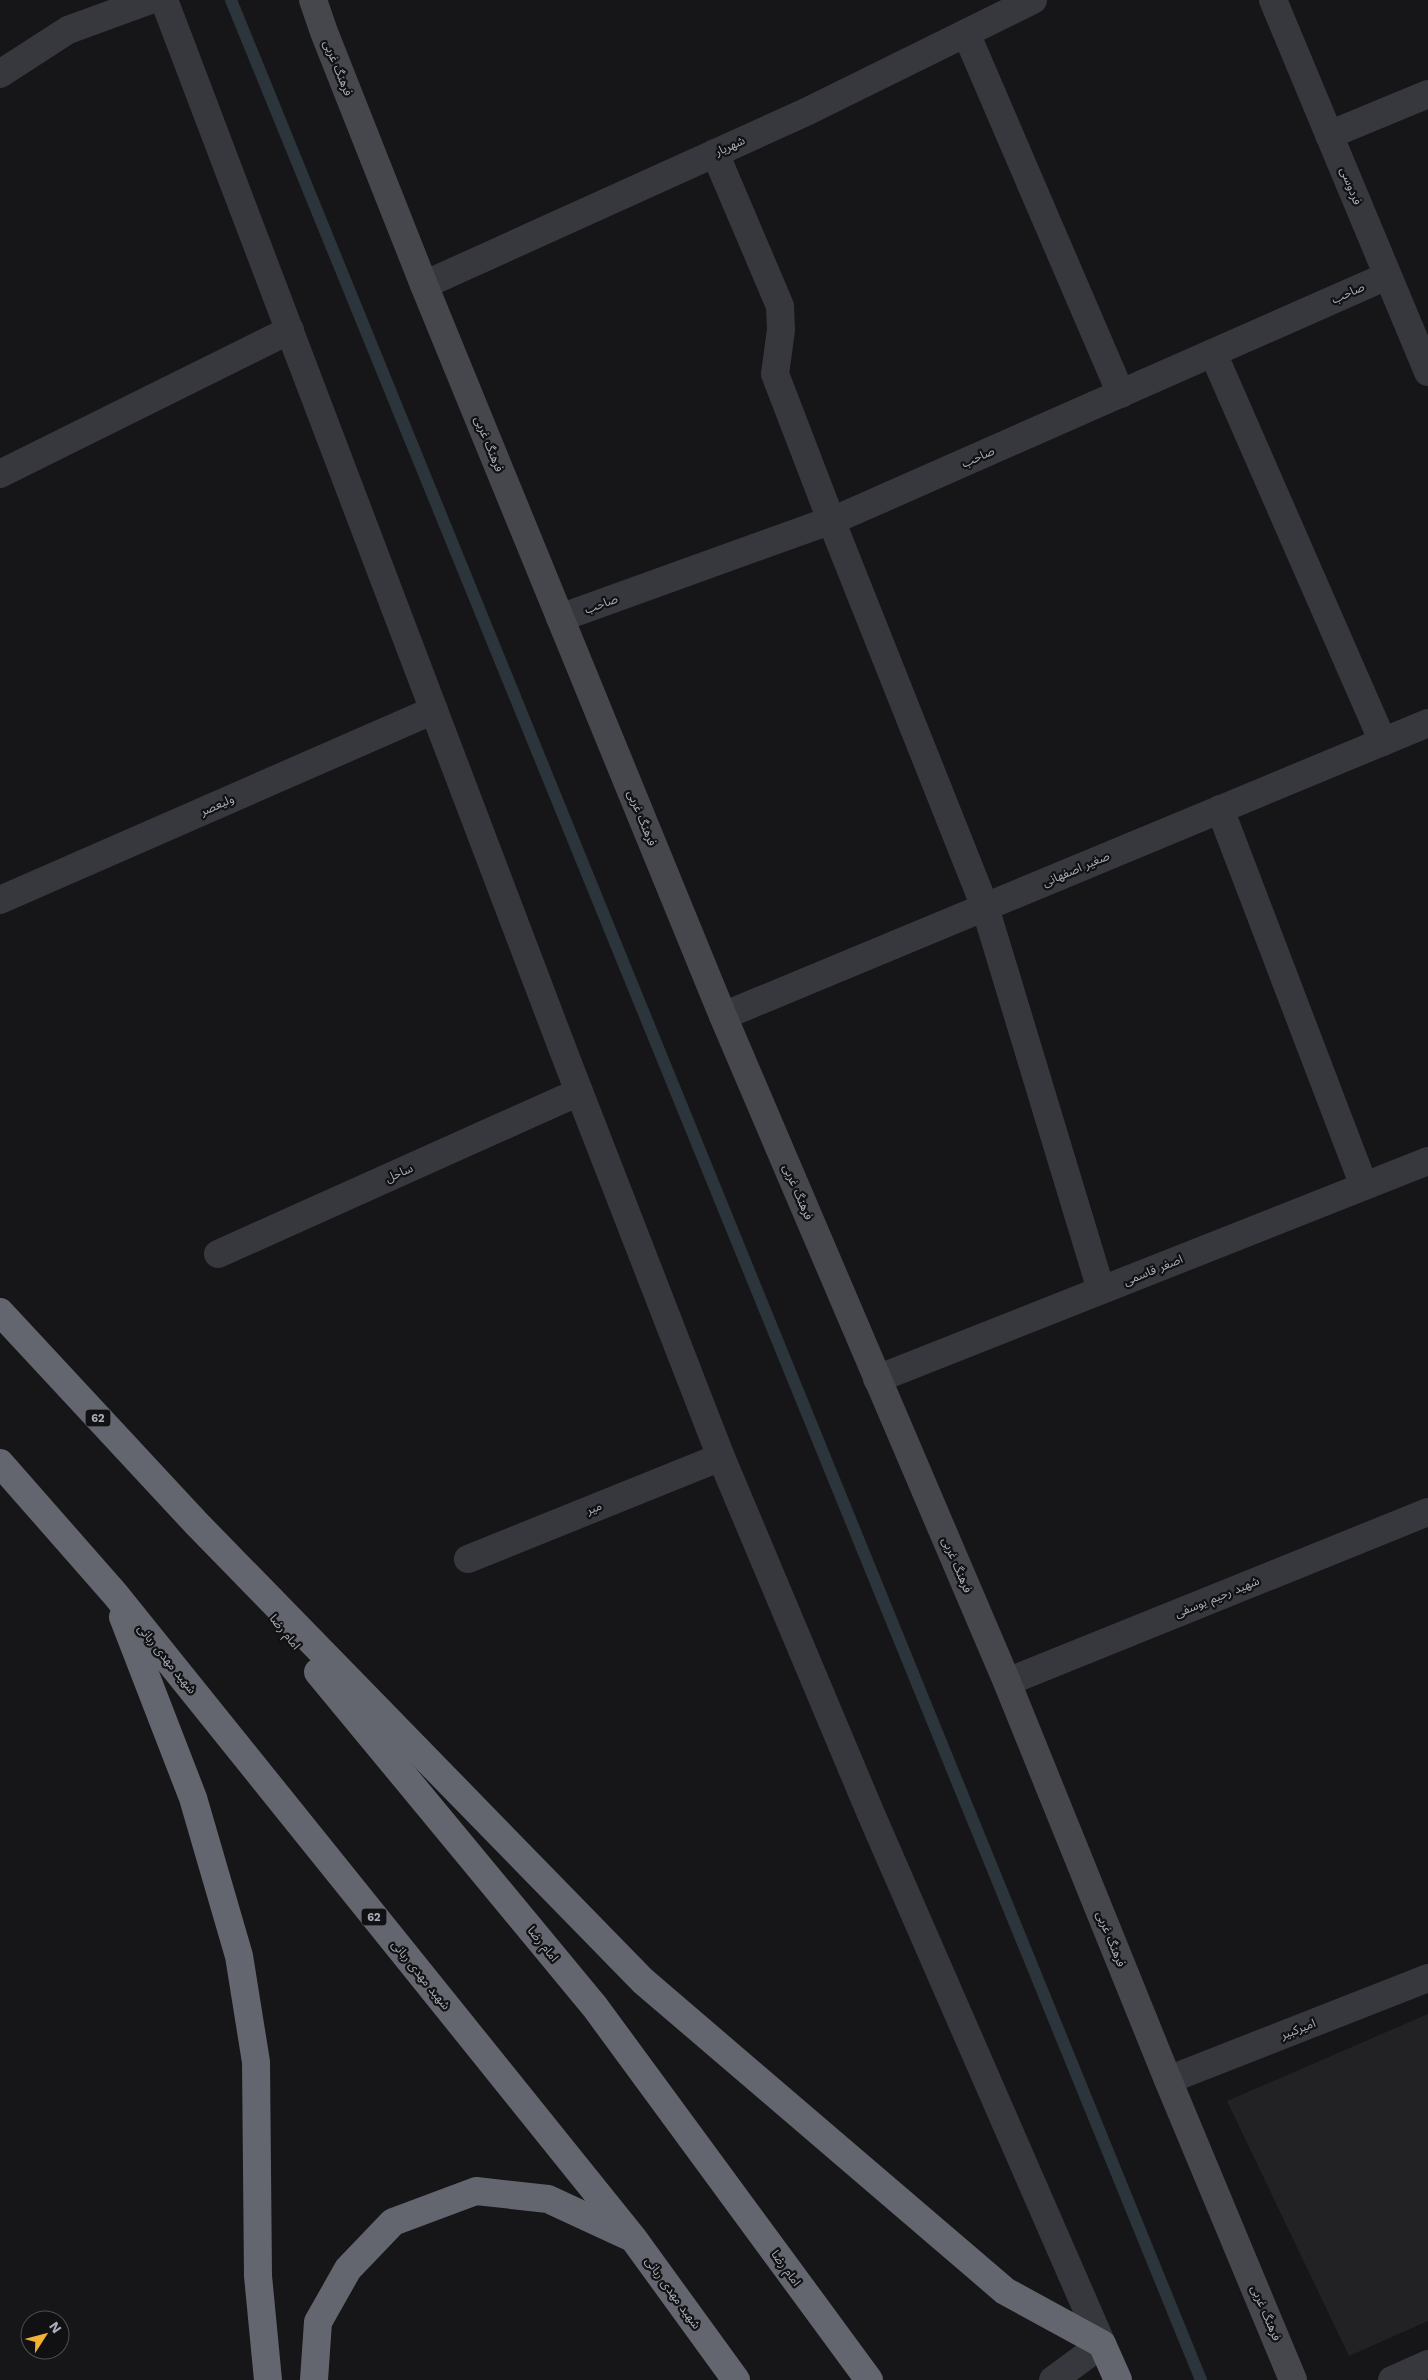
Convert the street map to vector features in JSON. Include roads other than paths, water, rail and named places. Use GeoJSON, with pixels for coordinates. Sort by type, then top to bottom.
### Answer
{"type":"FeatureCollection","features":[{"type":"Feature","properties":{"kind":"highway","name":"62"},"geometry":{"type":"LineString","coordinates":[[0,1312],[197,1524]]}},
{"type":"Feature","properties":{"kind":"highway","name":"شهید مهدی ربانی"},"geometry":{"type":"LineString","coordinates":[[0,1463],[115,1594],[633,2238],[736,2380]]}},
{"type":"Feature","properties":{"kind":"highway"},"geometry":{"type":"LineString","coordinates":[[197,1524],[642,1981],[1005,2291],[1102,2344],[1118,2380]]}},
{"type":"Feature","properties":{"kind":"highway","name":"امام رضا"},"geometry":{"type":"LineString","coordinates":[[197,1524],[595,2007],[869,2380]]}},
{"type":"Feature","properties":{"kind":"highway"},"geometry":{"type":"LineString","coordinates":[[115,1594],[192,1798],[239,1956],[256,2062],[258,2276],[268,2380]]}},
{"type":"Feature","properties":{"kind":"highway"},"geometry":{"type":"LineString","coordinates":[[314,2380],[318,2322],[348,2269],[393,2222],[476,2191],[548,2199],[633,2238]]}},
{"type":"Feature","properties":{"kind":"highway"},"geometry":{"type":"LineString","coordinates":[[1095,2380],[1102,2344]]}},
{"type":"Feature","properties":{"kind":"street"},"geometry":{"type":"LineString","coordinates":[[0,74],[68,30],[150,0]]}},
{"type":"Feature","properties":{"kind":"street"},"geometry":{"type":"LineString","coordinates":[[164,0],[579,1092],[721,1457],[875,1823],[1102,2344],[1054,2380]]}},
{"type":"Feature","properties":{"kind":"street","name":"فرهنگ غربی"},"geometry":{"type":"LineString","coordinates":[[313,0],[327,41],[424,285],[723,1016],[1007,1682],[1168,2080],[1294,2380]]}},
{"type":"Feature","properties":{"kind":"street","name":"شهریار"},"geometry":{"type":"LineString","coordinates":[[424,285],[806,112],[1033,0]]}},
{"type":"Feature","properties":{"kind":"street","name":"فردوسی"},"geometry":{"type":"LineString","coordinates":[[1273,0],[1387,276],[1427,366]]}},
{"type":"Feature","properties":{"kind":"street"},"geometry":{"type":"LineString","coordinates":[[966,33],[1121,394]]}},
{"type":"Feature","properties":{"kind":"street"},"geometry":{"type":"LineString","coordinates":[[1329,135],[1428,94]]}},
{"type":"Feature","properties":{"kind":"street"},"geometry":{"type":"LineString","coordinates":[[715,153],[780,306],[782,330],[775,374],[985,907],[1101,1290]]}},
{"type":"Feature","properties":{"kind":"street","name":"صاحب"},"geometry":{"type":"LineString","coordinates":[[560,618],[831,520],[1387,276]]}},
{"type":"Feature","properties":{"kind":"street"},"geometry":{"type":"LineString","coordinates":[[0,474],[290,330]]}},
{"type":"Feature","properties":{"kind":"street"},"geometry":{"type":"LineString","coordinates":[[1214,353],[1383,742]]}},
{"type":"Feature","properties":{"kind":"street","name":"ولیعصر"},"geometry":{"type":"LineString","coordinates":[[0,900],[434,710]]}},
{"type":"Feature","properties":{"kind":"street","name":"صغیر اصفهانی"},"geometry":{"type":"LineString","coordinates":[[723,1016],[1428,723]]}},
{"type":"Feature","properties":{"kind":"street"},"geometry":{"type":"LineString","coordinates":[[1220,809],[1364,1186]]}},
{"type":"Feature","properties":{"kind":"street","name":"ساحل"},"geometry":{"type":"LineString","coordinates":[[218,1254],[579,1092]]}},
{"type":"Feature","properties":{"kind":"street","name":"اصغر قاسمی"},"geometry":{"type":"LineString","coordinates":[[878,1379],[1428,1161]]}},
{"type":"Feature","properties":{"kind":"street","name":"میر"},"geometry":{"type":"LineString","coordinates":[[468,1559],[721,1457]]}},
{"type":"Feature","properties":{"kind":"street","name":"شهید رحیم یوسفی"},"geometry":{"type":"LineString","coordinates":[[1007,1682],[1428,1512]]}},
{"type":"Feature","properties":{"kind":"street","name":"امیرکبیر"},"geometry":{"type":"LineString","coordinates":[[1168,2080],[1428,1978]]}},
{"type":"Feature","properties":{"kind":"street"},"geometry":{"type":"LineString","coordinates":[[1392,2380],[1428,2364]]}},
{"type":"Feature","properties":{"kind":"waterway"},"geometry":{"type":"LineString","coordinates":[[231,0],[1201,2380]]}}]}
